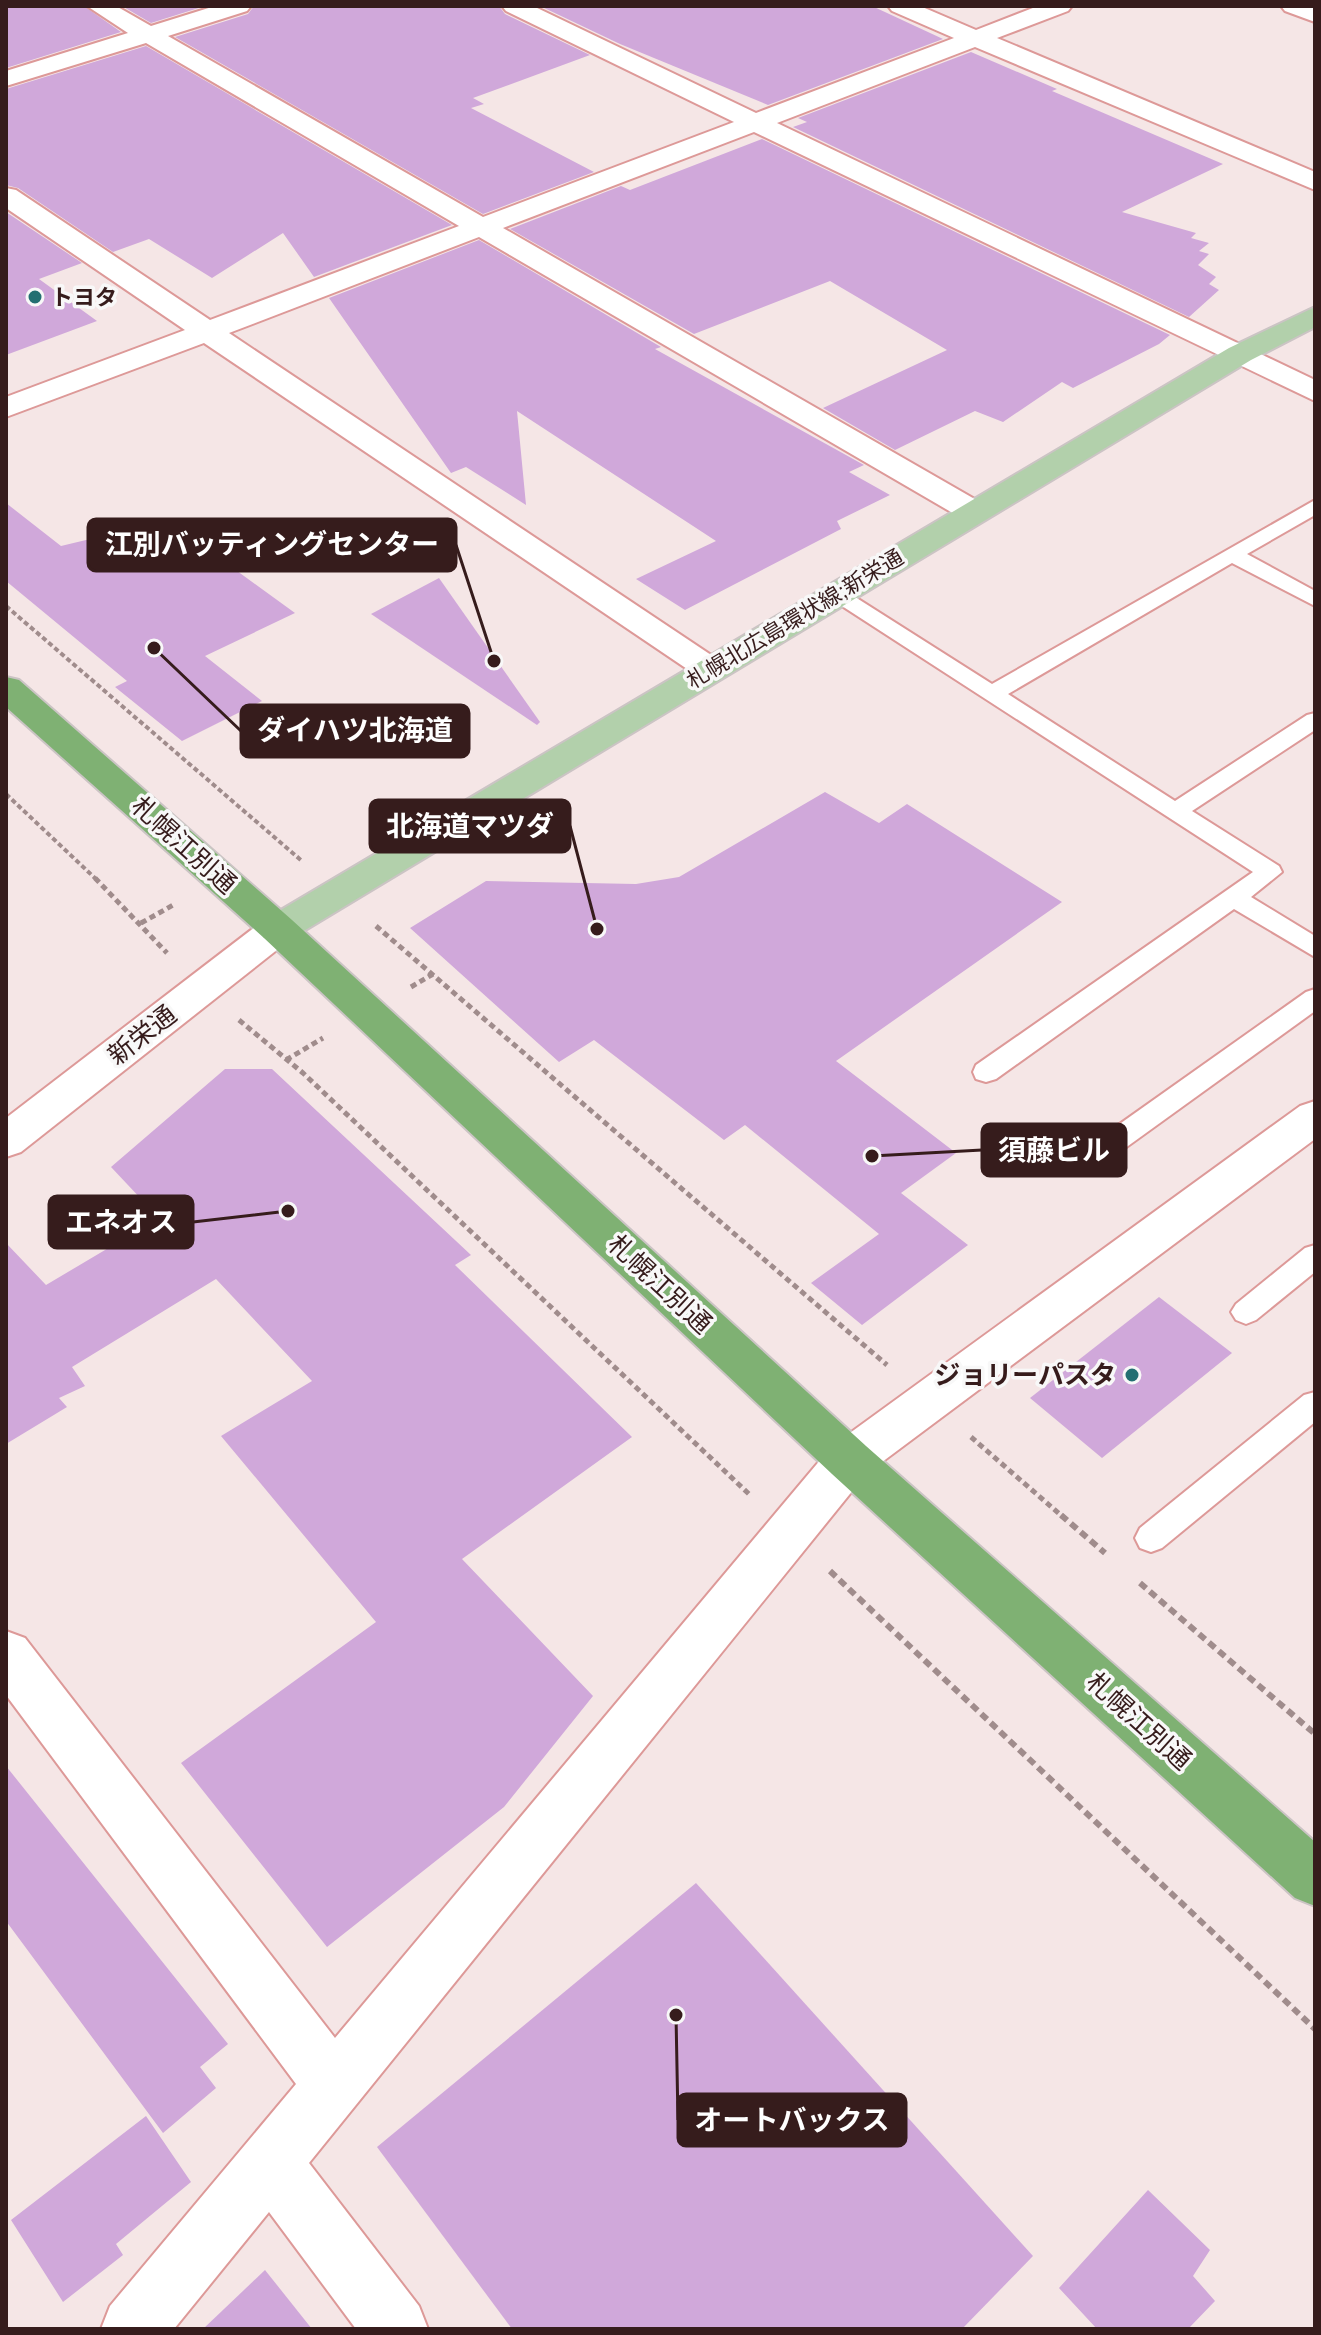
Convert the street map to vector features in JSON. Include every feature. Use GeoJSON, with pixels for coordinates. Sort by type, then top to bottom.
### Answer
{"type":"FeatureCollection","features":[{"type":"Feature","properties":{"kind":"highway","name":"札幌江別通"},"geometry":{"type":"LineString","coordinates":[[6,688],[278,929],[849,1460],[1315,1879]]}},
{"type":"Feature","properties":{"kind":"main road","name":"札幌北広島環状線;新栄通"},"geometry":{"type":"LineString","coordinates":[[278,929],[1240,354],[1315,316]]}},
{"type":"Feature","properties":{"kind":"street"},"geometry":{"type":"LineString","coordinates":[[99,6],[974,512]]}},
{"type":"Feature","properties":{"kind":"street"},"geometry":{"type":"LineString","coordinates":[[6,79],[239,6]]}},
{"type":"Feature","properties":{"kind":"street"},"geometry":{"type":"LineString","coordinates":[[514,6],[1315,392]]}},
{"type":"Feature","properties":{"kind":"street"},"geometry":{"type":"LineString","coordinates":[[900,6],[1315,182]]}},
{"type":"Feature","properties":{"kind":"street"},"geometry":{"type":"LineString","coordinates":[[6,408],[1060,6]]}},
{"type":"Feature","properties":{"kind":"street"},"geometry":{"type":"LineString","coordinates":[[1293,6],[1315,15]]}},
{"type":"Feature","properties":{"kind":"street"},"geometry":{"type":"LineString","coordinates":[[6,196],[711,670]]}},
{"type":"Feature","properties":{"kind":"street","name":"新栄通"},"geometry":{"type":"LineString","coordinates":[[6,1141],[278,929]]}},
{"type":"Feature","properties":{"kind":"street"},"geometry":{"type":"LineString","coordinates":[[133,2329],[849,1460],[1315,1117]]}},
{"type":"Feature","properties":{"kind":"street"},"geometry":{"type":"LineString","coordinates":[[15,1685],[334,2085]]}},
{"type":"Feature","properties":{"kind":"street"},"geometry":{"type":"LineString","coordinates":[[270,2162],[396,2329]]}},
{"type":"Feature","properties":{"kind":"lane"},"geometry":{"type":"LineString","coordinates":[[992,694],[1315,506]]}},
{"type":"Feature","properties":{"kind":"lane"},"geometry":{"type":"LineString","coordinates":[[1231,554],[1315,600]]}},
{"type":"Feature","properties":{"kind":"lane"},"geometry":{"type":"LineString","coordinates":[[836,595],[1270,872],[986,1072]]}},
{"type":"Feature","properties":{"kind":"lane"},"geometry":{"type":"LineString","coordinates":[[1176,811],[1315,720]]}},
{"type":"Feature","properties":{"kind":"lane"},"geometry":{"type":"LineString","coordinates":[[1233,897],[1315,948]]}},
{"type":"Feature","properties":{"kind":"lane"},"geometry":{"type":"LineString","coordinates":[[1100,1152],[1315,998]]}},
{"type":"Feature","properties":{"kind":"lane"},"geometry":{"type":"LineString","coordinates":[[1246,1312],[1307,1263]]}},
{"type":"Feature","properties":{"kind":"lane"},"geometry":{"type":"LineString","coordinates":[[1151,1538],[1315,1404]]}},
{"type":"Feature","properties":{"kind":"path"},"geometry":{"type":"LineString","coordinates":[[6,606],[1110,1557]]}},
{"type":"Feature","properties":{"kind":"path"},"geometry":{"type":"LineString","coordinates":[[6,794],[128,909],[167,953],[303,1073],[1315,2029]]}},
{"type":"Feature","properties":{"kind":"path"},"geometry":{"type":"LineString","coordinates":[[1134,1578],[1315,1734]]}},
{"type":"Feature","properties":{"kind":"building"},"geometry":{"type":"Polygon","coordinates":[[[6,6],[84,6],[121,32],[6,68],[6,6]]]}},
{"type":"Feature","properties":{"kind":"building"},"geometry":{"type":"Polygon","coordinates":[[[122,6],[205,6],[151,23],[122,6]]]}},
{"type":"Feature","properties":{"kind":"building"},"geometry":{"type":"Polygon","coordinates":[[[254,6],[499,6],[505,14],[590,55],[473,98],[484,104],[471,108],[594,172],[483,214],[175,37],[248,14],[254,6]]]}},
{"type":"Feature","properties":{"kind":"building"},"geometry":{"type":"Polygon","coordinates":[[[540,6],[872,6],[943,39],[768,105],[620,44],[540,6]]]}},
{"type":"Feature","properties":{"kind":"building"},"geometry":{"type":"Polygon","coordinates":[[[146,46],[452,225],[314,277],[283,233],[212,278],[149,239],[113,252],[18,188],[6,185],[6,89],[146,46]]]}},
{"type":"Feature","properties":{"kind":"building"},"geometry":{"type":"Polygon","coordinates":[[[971,52],[1057,89],[1052,91],[1223,164],[1122,212],[1196,233],[1191,238],[1209,243],[1199,251],[1209,254],[1198,265],[1216,277],[1209,284],[1219,290],[1189,317],[793,127],[807,122],[798,118],[971,52]]]}},
{"type":"Feature","properties":{"kind":"building"},"geometry":{"type":"Polygon","coordinates":[[[762,139],[1170,335],[1159,344],[1073,388],[1062,382],[1003,422],[975,411],[895,450],[823,408],[947,350],[830,281],[694,334],[510,229],[621,186],[630,190],[762,139]]]}},
{"type":"Feature","properties":{"kind":"building","name":"トヨタ"},"geometry":{"type":"Polygon","coordinates":[[[6,212],[82,263],[39,279],[97,321],[6,355],[6,212]]]}},
{"type":"Feature","properties":{"kind":"building"},"geometry":{"type":"Polygon","coordinates":[[[479,240],[661,347],[655,349],[864,465],[849,472],[890,495],[837,521],[841,529],[685,610],[636,579],[716,541],[517,411],[526,505],[466,467],[451,473],[329,298],[479,240]]]}},
{"type":"Feature","properties":{"kind":"building"},"geometry":{"type":"Polygon","coordinates":[[[6,503],[61,546],[86,540],[110,541],[129,555],[182,531],[295,613],[205,656],[262,701],[182,741],[115,687],[127,681],[6,581],[6,503]]]}},
{"type":"Feature","properties":{"kind":"building"},"geometry":{"type":"Polygon","coordinates":[[[439,578],[540,722],[537,725],[371,614],[439,578]]]}},
{"type":"Feature","properties":{"kind":"building"},"geometry":{"type":"Polygon","coordinates":[[[825,792],[879,823],[907,804],[1062,902],[836,1061],[956,1153],[901,1193],[968,1245],[862,1325],[811,1283],[879,1234],[745,1125],[724,1140],[594,1040],[559,1062],[410,928],[486,881],[636,884],[679,877],[825,792]]]}},
{"type":"Feature","properties":{"kind":"building"},"geometry":{"type":"Polygon","coordinates":[[[225,1069],[272,1069],[471,1255],[455,1265],[632,1437],[462,1559],[593,1696],[504,1807],[327,1947],[181,1763],[376,1622],[221,1436],[312,1381],[216,1279],[72,1367],[85,1386],[59,1398],[67,1407],[6,1444],[6,1243],[46,1285],[159,1218],[111,1167],[225,1069]]]}},
{"type":"Feature","properties":{"kind":"building","name":"ジョリーパスタ"},"geometry":{"type":"Polygon","coordinates":[[[1159,1297],[1232,1353],[1102,1458],[1030,1398],[1159,1297]]]}},
{"type":"Feature","properties":{"kind":"building"},"geometry":{"type":"Polygon","coordinates":[[[6,1766],[228,2044],[200,2067],[216,2088],[163,2133],[6,1921],[6,1766]]]}},
{"type":"Feature","properties":{"kind":"building"},"geometry":{"type":"Polygon","coordinates":[[[696,1883],[1033,2256],[962,2329],[512,2329],[377,2147],[696,1883]]]}},
{"type":"Feature","properties":{"kind":"building"},"geometry":{"type":"Polygon","coordinates":[[[146,2116],[191,2182],[116,2244],[123,2255],[63,2302],[11,2220],[146,2116]]]}},
{"type":"Feature","properties":{"kind":"building"},"geometry":{"type":"Polygon","coordinates":[[[1148,2190],[1210,2250],[1193,2276],[1215,2301],[1188,2329],[1097,2329],[1059,2288],[1148,2190]]]}},
{"type":"Feature","properties":{"kind":"building"},"geometry":{"type":"Polygon","coordinates":[[[265,2270],[312,2329],[203,2329],[265,2270]]]}},
{"type":"Feature","properties":{"kind":"place","name":"トヨタ"},"geometry":{"type":"Point","coordinates":[35,297]}},
{"type":"Feature","properties":{"kind":"place","name":"ダイハツ北海道"},"geometry":{"type":"Point","coordinates":[154,648]}},
{"type":"Feature","properties":{"kind":"place","name":"江別バッティングセンター"},"geometry":{"type":"Point","coordinates":[494,661]}},
{"type":"Feature","properties":{"kind":"place","name":"北海道マツダ"},"geometry":{"type":"Point","coordinates":[597,929]}},
{"type":"Feature","properties":{"kind":"place","name":"須藤ビル"},"geometry":{"type":"Point","coordinates":[872,1156]}},
{"type":"Feature","properties":{"kind":"place","name":"エネオス"},"geometry":{"type":"Point","coordinates":[288,1211]}},
{"type":"Feature","properties":{"kind":"place","name":"ジョリーパスタ"},"geometry":{"type":"Point","coordinates":[1132,1375]}},
{"type":"Feature","properties":{"kind":"place","name":"オートバックス"},"geometry":{"type":"Point","coordinates":[676,2015]}}]}
